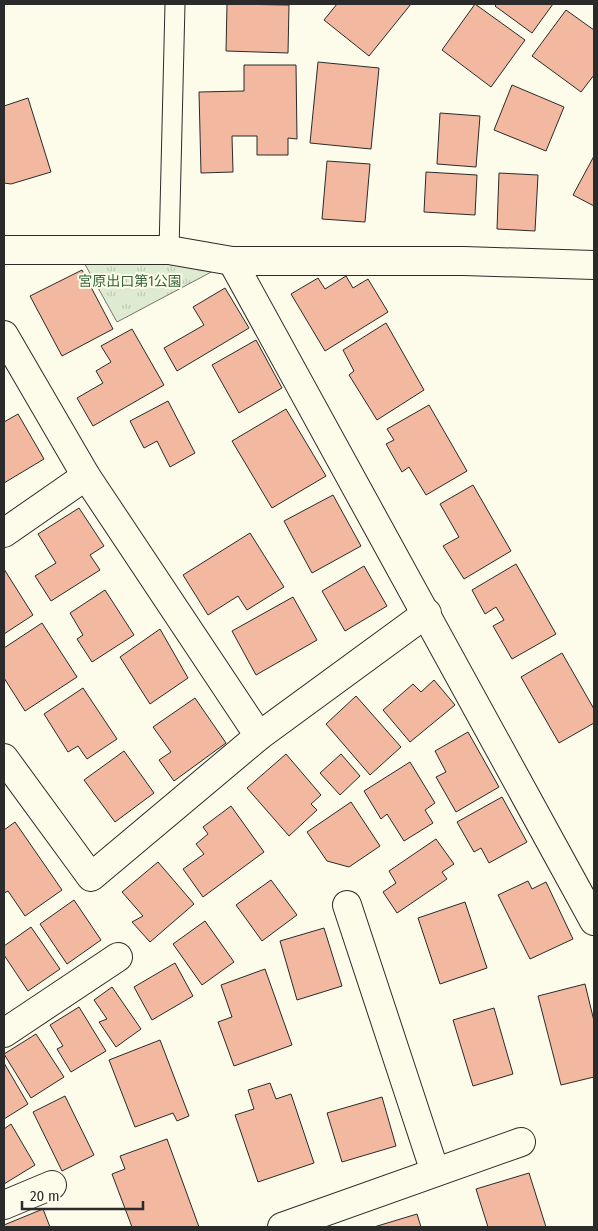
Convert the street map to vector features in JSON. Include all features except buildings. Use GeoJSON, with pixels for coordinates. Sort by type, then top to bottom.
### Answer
{"type":"FeatureCollection","features":[{"type":"Feature","properties":{"kind":"street"},"geometry":{"type":"LineString","coordinates":[[4,250],[169,250],[232,261],[464,261],[594,265]]}},
{"type":"Feature","properties":{"kind":"street"},"geometry":{"type":"LineString","coordinates":[[232,261],[427,613],[594,921]]}},
{"type":"Feature","properties":{"kind":"street"},"geometry":{"type":"LineString","coordinates":[[4,336],[86,476],[260,736]]}},
{"type":"Feature","properties":{"kind":"street"},"geometry":{"type":"LineString","coordinates":[[4,533],[86,476]]}},
{"type":"Feature","properties":{"kind":"street"},"geometry":{"type":"LineString","coordinates":[[4,758],[12,789],[91,877],[260,736],[427,613]]}},
{"type":"Feature","properties":{"kind":"street"},"geometry":{"type":"LineString","coordinates":[[347,905],[435,1172]]}},
{"type":"Feature","properties":{"kind":"street"},"geometry":{"type":"LineString","coordinates":[[4,1033],[118,957]]}},
{"type":"Feature","properties":{"kind":"street"},"geometry":{"type":"LineString","coordinates":[[282,1227],[521,1142]]}},
{"type":"Feature","properties":{"kind":"street"},"geometry":{"type":"LineString","coordinates":[[4,1205],[52,1185]]}},
{"type":"Feature","properties":{"kind":"lane"},"geometry":{"type":"LineString","coordinates":[[169,250],[175,4]]}},
{"type":"Feature","properties":{"kind":"green space","name":"宮原出口第1公園"},"geometry":{"type":"Polygon","coordinates":[[[77,250],[232,261],[117,322],[77,250]]]}}]}
